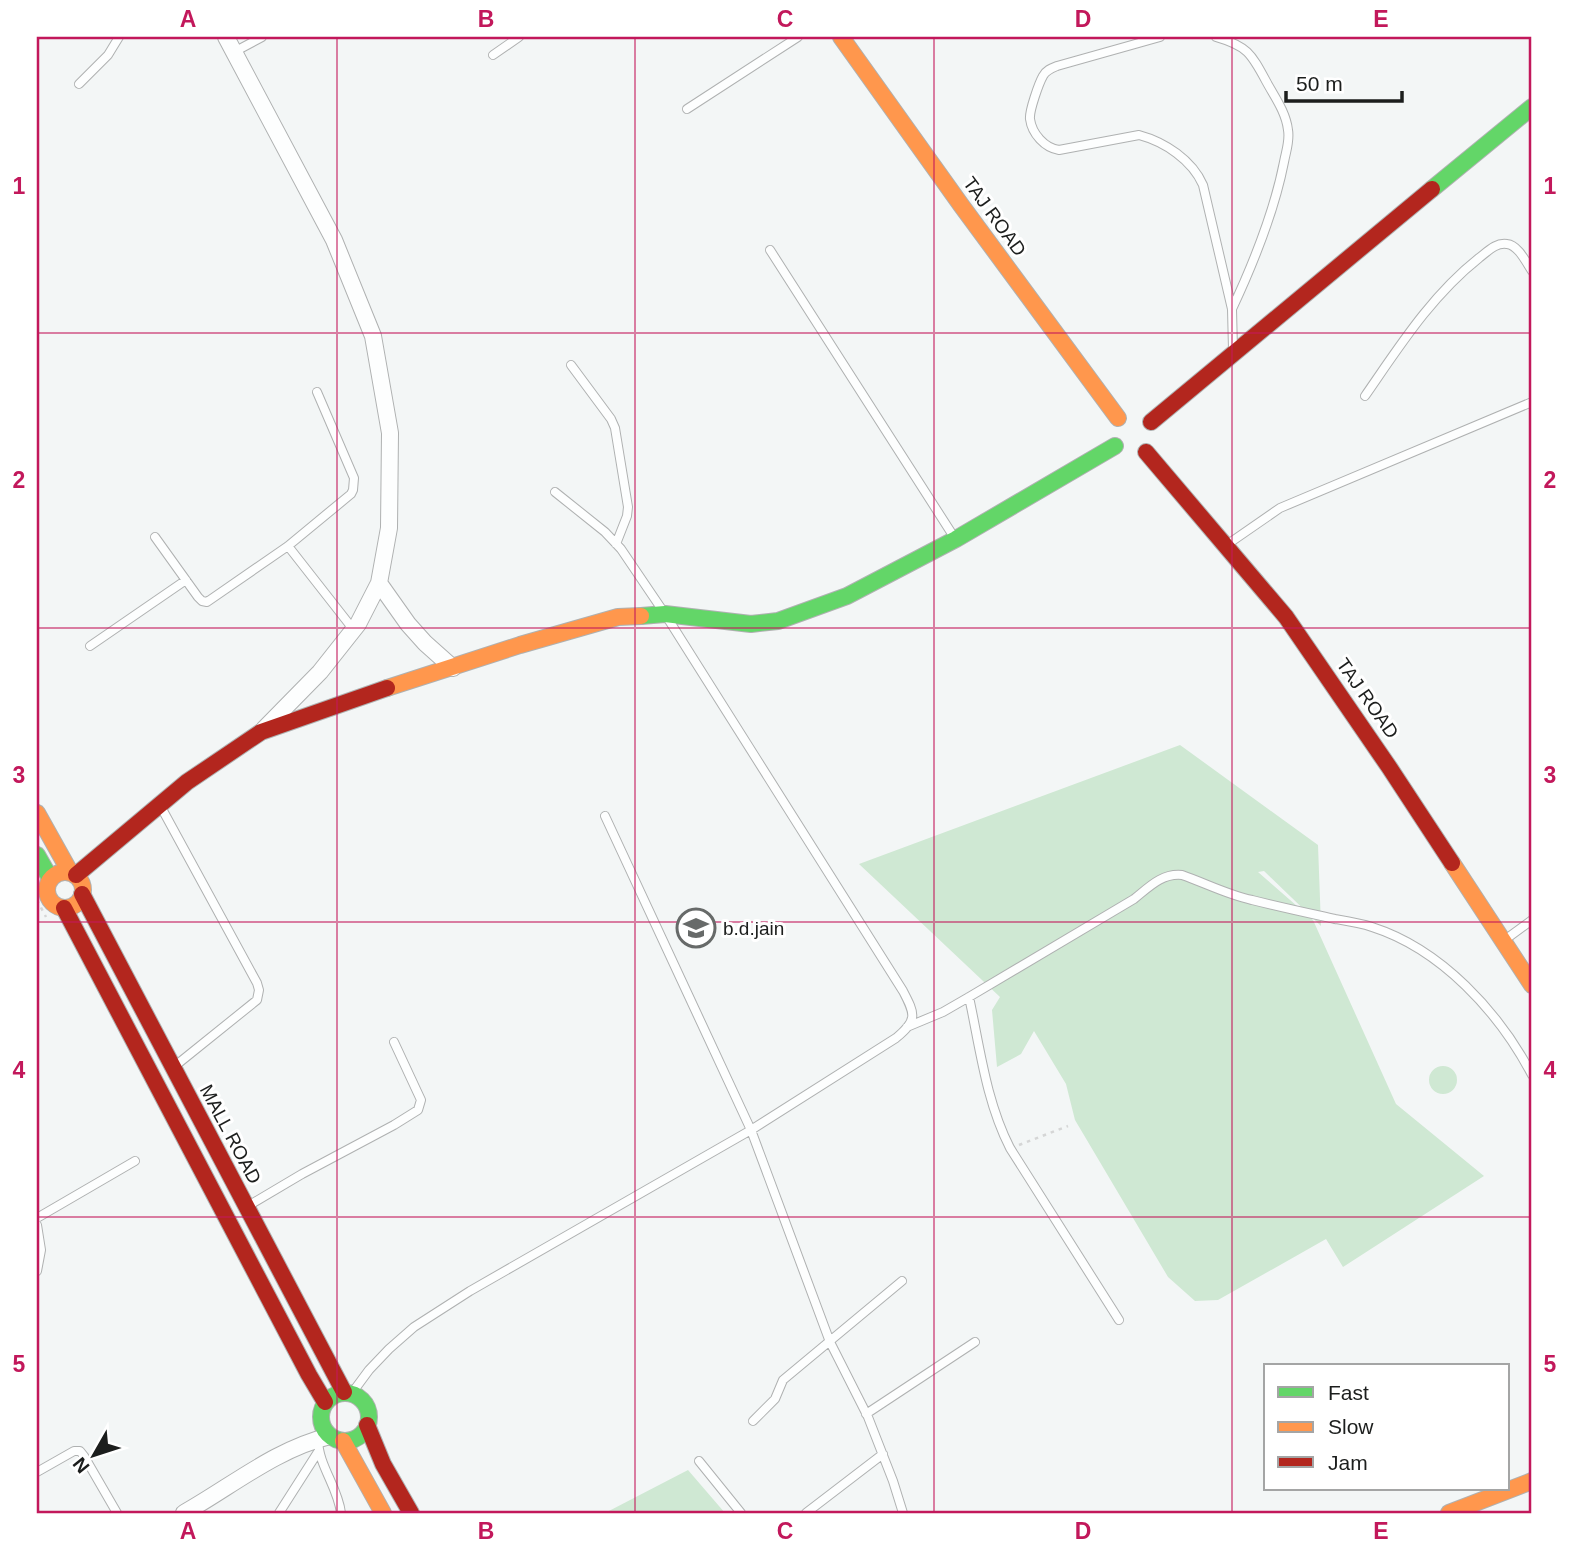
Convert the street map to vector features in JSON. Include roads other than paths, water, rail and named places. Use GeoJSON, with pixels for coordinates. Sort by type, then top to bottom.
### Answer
{"type":"FeatureCollection","features":[{"type":"Feature","properties":{"kind":"main road","name":"TAJ ROAD"},"geometry":{"type":"LineString","coordinates":[[841,37],[1118,418]]}},
{"type":"Feature","properties":{"kind":"main road"},"geometry":{"type":"LineString","coordinates":[[37,813],[73,874],[83,887],[82,894],[70,907],[45,904],[50,878],[58,873],[73,874],[187,782],[261,732],[520,645],[618,617],[665,614],[751,624],[778,621],[847,596],[1140,444],[1233,353],[1532,107]]}},
{"type":"Feature","properties":{"kind":"main road"},"geometry":{"type":"LineString","coordinates":[[1136,412],[1142,414],[1140,444],[1111,435],[1118,418],[1136,412]]}},
{"type":"Feature","properties":{"kind":"main road","name":"TAJ ROAD"},"geometry":{"type":"LineString","coordinates":[[1140,444],[1286,617],[1390,767],[1532,985]]}},
{"type":"Feature","properties":{"kind":"main road"},"geometry":{"type":"LineString","coordinates":[[37,855],[50,878]]}},
{"type":"Feature","properties":{"kind":"main road","name":"MALL ROAD"},"geometry":{"type":"LineString","coordinates":[[82,894],[246,1207],[348,1393]]}},
{"type":"Feature","properties":{"kind":"main road"},"geometry":{"type":"LineString","coordinates":[[64,908],[325,1402]]}},
{"type":"Feature","properties":{"kind":"main road"},"geometry":{"type":"LineString","coordinates":[[327,1442],[362,1434],[369,1418],[364,1402],[348,1393],[334,1395],[321,1409],[321,1424],[327,1442],[383,1513]]}},
{"type":"Feature","properties":{"kind":"main road"},"geometry":{"type":"LineString","coordinates":[[367,1425],[383,1464],[411,1513]]}},
{"type":"Feature","properties":{"kind":"main road"},"geometry":{"type":"LineString","coordinates":[[1449,1513],[1466,1510],[1532,1481]]}},
{"type":"Feature","properties":{"kind":"street"},"geometry":{"type":"LineString","coordinates":[[226,37],[334,240],[373,336],[390,433],[389,528],[379,583],[358,624],[320,672],[261,732]]}},
{"type":"Feature","properties":{"kind":"street"},"geometry":{"type":"LineString","coordinates":[[379,583],[408,624],[453,668]]}},
{"type":"Feature","properties":{"kind":"street"},"geometry":{"type":"LineString","coordinates":[[184,1513],[287,1451],[327,1442]]}},
{"type":"Feature","properties":{"kind":"lane"},"geometry":{"type":"LineString","coordinates":[[79,84],[108,55],[119,37]]}},
{"type":"Feature","properties":{"kind":"lane"},"geometry":{"type":"LineString","coordinates":[[234,52],[262,37]]}},
{"type":"Feature","properties":{"kind":"lane"},"geometry":{"type":"LineString","coordinates":[[493,55],[519,37]]}},
{"type":"Feature","properties":{"kind":"lane"},"geometry":{"type":"LineString","coordinates":[[687,109],[798,37]]}},
{"type":"Feature","properties":{"kind":"lane"},"geometry":{"type":"LineString","coordinates":[[1160,37],[1048,70],[1039,87],[1030,116],[1031,123],[1043,144],[1051,149],[1059,150],[1139,135],[1184,158],[1198,174],[1203,186],[1232,309],[1233,353]]}},
{"type":"Feature","properties":{"kind":"lane"},"geometry":{"type":"LineString","coordinates":[[1216,37],[1233,42],[1253,57],[1285,115],[1289,140],[1277,191],[1251,268],[1232,309]]}},
{"type":"Feature","properties":{"kind":"lane"},"geometry":{"type":"LineString","coordinates":[[1365,396],[1411,329],[1437,298],[1493,247],[1502,243],[1510,244],[1516,248],[1532,271]]}},
{"type":"Feature","properties":{"kind":"lane"},"geometry":{"type":"LineString","coordinates":[[770,250],[956,539]]}},
{"type":"Feature","properties":{"kind":"lane"},"geometry":{"type":"LineString","coordinates":[[570,365],[615,428],[628,507],[616,544]]}},
{"type":"Feature","properties":{"kind":"lane"},"geometry":{"type":"LineString","coordinates":[[155,537],[202,601],[207,602],[288,546],[351,494],[355,478],[317,392]]}},
{"type":"Feature","properties":{"kind":"lane"},"geometry":{"type":"LineString","coordinates":[[1225,546],[1280,508],[1532,402]]}},
{"type":"Feature","properties":{"kind":"lane"},"geometry":{"type":"LineString","coordinates":[[348,1393],[389,1349],[414,1327],[470,1291],[751,1130],[896,1038],[912,1019],[913,1012],[903,991],[665,614],[616,544],[555,492]]}},
{"type":"Feature","properties":{"kind":"lane"},"geometry":{"type":"LineString","coordinates":[[288,546],[353,629]]}},
{"type":"Feature","properties":{"kind":"lane"},"geometry":{"type":"LineString","coordinates":[[90,646],[186,580]]}},
{"type":"Feature","properties":{"kind":"lane"},"geometry":{"type":"LineString","coordinates":[[160,805],[259,990],[257,1000],[173,1068]]}},
{"type":"Feature","properties":{"kind":"lane"},"geometry":{"type":"LineString","coordinates":[[605,816],[751,1130],[830,1342],[866,1414],[903,1513]]}},
{"type":"Feature","properties":{"kind":"lane"},"geometry":{"type":"LineString","coordinates":[[907,1027],[943,1012],[969,997],[1134,899],[1166,876],[1182,875],[1249,900],[1371,926],[1395,936],[1427,955],[1466,986],[1506,1032],[1532,1075]]}},
{"type":"Feature","properties":{"kind":"lane"},"geometry":{"type":"LineString","coordinates":[[1503,941],[1532,920]]}},
{"type":"Feature","properties":{"kind":"lane"},"geometry":{"type":"LineString","coordinates":[[969,997],[991,1101],[1000,1129],[1119,1320]]}},
{"type":"Feature","properties":{"kind":"lane"},"geometry":{"type":"LineString","coordinates":[[246,1207],[418,1110],[421,1100],[394,1042]]}},
{"type":"Feature","properties":{"kind":"lane"},"geometry":{"type":"LineString","coordinates":[[37,1218],[135,1161]]}},
{"type":"Feature","properties":{"kind":"lane"},"geometry":{"type":"LineString","coordinates":[[37,1226],[40,1250],[37,1272]]}},
{"type":"Feature","properties":{"kind":"lane"},"geometry":{"type":"LineString","coordinates":[[753,1421],[775,1399],[783,1380],[902,1281]]}},
{"type":"Feature","properties":{"kind":"lane"},"geometry":{"type":"LineString","coordinates":[[866,1414],[975,1342]]}},
{"type":"Feature","properties":{"kind":"lane"},"geometry":{"type":"LineString","coordinates":[[279,1513],[327,1442]]}},
{"type":"Feature","properties":{"kind":"lane"},"geometry":{"type":"LineString","coordinates":[[327,1442],[341,1513]]}},
{"type":"Feature","properties":{"kind":"lane"},"geometry":{"type":"LineString","coordinates":[[37,1472],[74,1451],[80,1451],[117,1513]]}},
{"type":"Feature","properties":{"kind":"lane"},"geometry":{"type":"LineString","coordinates":[[806,1513],[883,1454]]}},
{"type":"Feature","properties":{"kind":"lane"},"geometry":{"type":"LineString","coordinates":[[699,1461],[741,1513]]}},
{"type":"Feature","properties":{"kind":"place","name":"b.d.jain"},"geometry":{"type":"Point","coordinates":[696,928]}}]}
